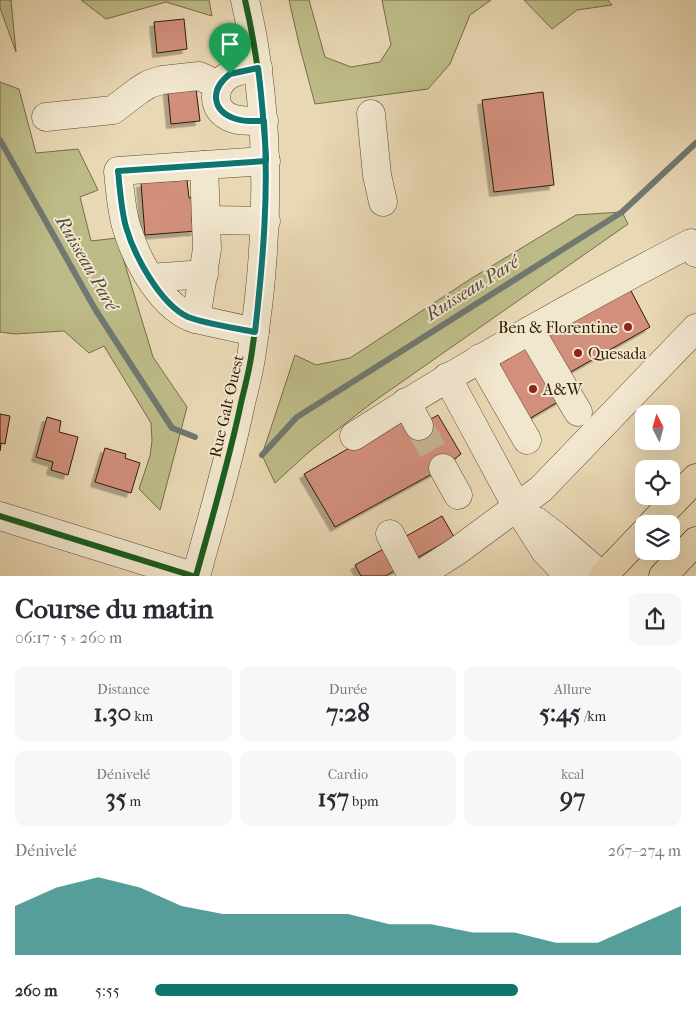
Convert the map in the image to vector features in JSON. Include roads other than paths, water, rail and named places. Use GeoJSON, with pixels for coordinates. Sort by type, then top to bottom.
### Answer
{"type":"FeatureCollection","features":[{"type":"Feature","properties":{"kind":"main road"},"geometry":{"type":"LineString","coordinates":[[661,515],[696,478]]}},
{"type":"Feature","properties":{"kind":"main road"},"geometry":{"type":"LineString","coordinates":[[663,576],[696,541]]}},
{"type":"Feature","properties":{"kind":"main road"},"geometry":{"type":"LineString","coordinates":[[603,576],[635,542]]}},
{"type":"Feature","properties":{"kind":"street","name":"Rue Galt Ouest"},"geometry":{"type":"LineString","coordinates":[[195,576],[230,453],[252,352],[263,265],[266,221],[264,121],[258,68],[245,0]]}},
{"type":"Feature","properties":{"kind":"street"},"geometry":{"type":"LineString","coordinates":[[258,68],[230,74],[219,84],[216,91],[216,100],[218,108],[225,114],[243,121],[264,121]]}},
{"type":"Feature","properties":{"kind":"street"},"geometry":{"type":"LineString","coordinates":[[46,117],[113,110],[149,84],[162,80],[199,76],[219,84]]}},
{"type":"Feature","properties":{"kind":"street"},"geometry":{"type":"LineString","coordinates":[[371,114],[377,175],[382,202]]}},
{"type":"Feature","properties":{"kind":"street"},"geometry":{"type":"LineString","coordinates":[[255,332],[186,316],[172,305],[143,267],[126,228],[118,171],[266,161]]}},
{"type":"Feature","properties":{"kind":"street"},"geometry":{"type":"LineString","coordinates":[[196,319],[207,249],[204,165]]}},
{"type":"Feature","properties":{"kind":"street"},"geometry":{"type":"LineString","coordinates":[[206,220],[266,221]]}},
{"type":"Feature","properties":{"kind":"street"},"geometry":{"type":"LineString","coordinates":[[354,436],[406,402],[480,358],[691,243],[696,253]]}},
{"type":"Feature","properties":{"kind":"street"},"geometry":{"type":"LineString","coordinates":[[150,278],[204,274]]}},
{"type":"Feature","properties":{"kind":"street"},"geometry":{"type":"LineString","coordinates":[[418,576],[457,551],[541,489],[696,328]]}},
{"type":"Feature","properties":{"kind":"street"},"geometry":{"type":"LineString","coordinates":[[530,330],[578,412]]}},
{"type":"Feature","properties":{"kind":"street"},"geometry":{"type":"LineString","coordinates":[[480,358],[527,440]]}},
{"type":"Feature","properties":{"kind":"street"},"geometry":{"type":"LineString","coordinates":[[447,377],[517,507],[545,551],[569,576]]}},
{"type":"Feature","properties":{"kind":"street"},"geometry":{"type":"LineString","coordinates":[[406,402],[420,426]]}},
{"type":"Feature","properties":{"kind":"street"},"geometry":{"type":"LineString","coordinates":[[443,468],[458,495]]}},
{"type":"Feature","properties":{"kind":"street"},"geometry":{"type":"LineString","coordinates":[[517,507],[557,537],[603,576]]}},
{"type":"Feature","properties":{"kind":"street"},"geometry":{"type":"LineString","coordinates":[[0,516],[195,576]]}},
{"type":"Feature","properties":{"kind":"street"},"geometry":{"type":"LineString","coordinates":[[390,534],[412,576]]}},
{"type":"Feature","properties":{"kind":"waterway","name":"Ruisseau Paré"},"geometry":{"type":"LineString","coordinates":[[0,140],[95,309],[172,428],[195,437]]}},
{"type":"Feature","properties":{"kind":"waterway","name":"Ruisseau Paré"},"geometry":{"type":"LineString","coordinates":[[262,455],[297,417],[622,212],[696,143]]}},
{"type":"Feature","properties":{"kind":"tunnel"},"geometry":{"type":"LineString","coordinates":[[419,426],[443,468]]}},
{"type":"Feature","properties":{"kind":"place","name":"Ben & Florentine"},"geometry":{"type":"Point","coordinates":[628,327]}},
{"type":"Feature","properties":{"kind":"place","name":"Quesada"},"geometry":{"type":"Point","coordinates":[578,353]}},
{"type":"Feature","properties":{"kind":"place","name":"A&W"},"geometry":{"type":"Point","coordinates":[533,389]}}]}
